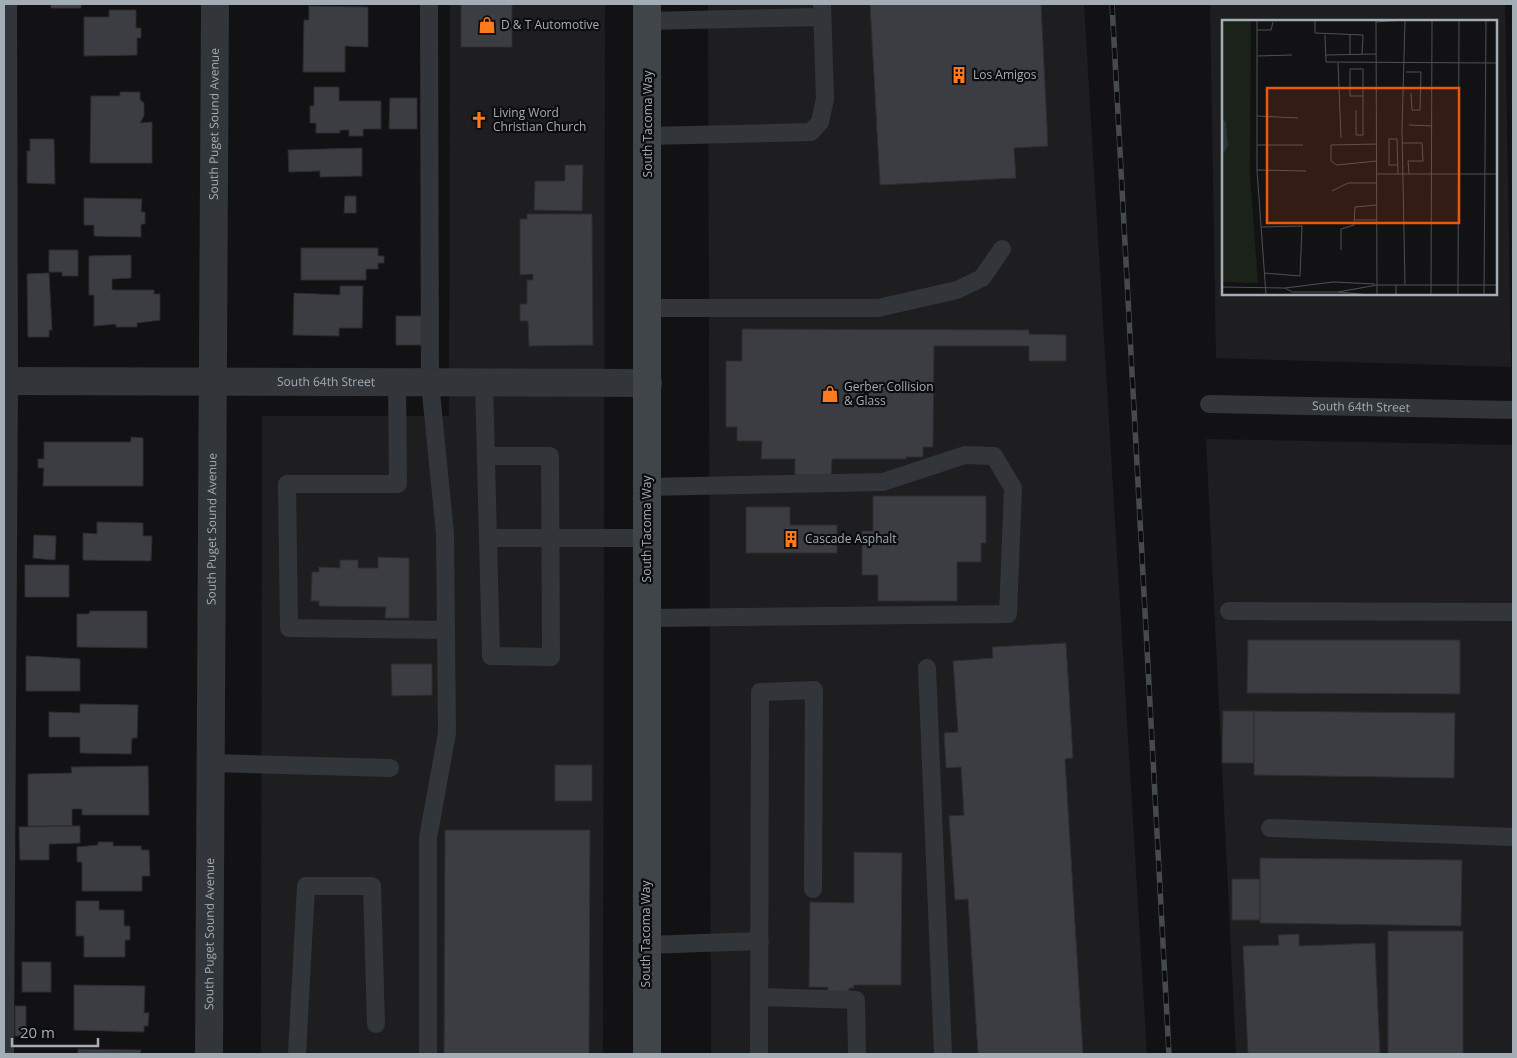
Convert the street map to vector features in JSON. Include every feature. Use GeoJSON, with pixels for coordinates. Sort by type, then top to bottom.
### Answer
{"type":"FeatureCollection","features":[{"type":"Feature","properties":{"kind":"main road","name":"South Tacoma Way"},"geometry":{"type":"LineString","coordinates":[[647,12],[648,487],[646,945],[648,1054]]}},
{"type":"Feature","properties":{"kind":"street","name":"South Puget Sound Avenue"},"geometry":{"type":"LineString","coordinates":[[209,1054],[215,4]]}},
{"type":"Feature","properties":{"kind":"street","name":"South 64th Street"},"geometry":{"type":"LineString","coordinates":[[7,381],[648,383]]}},
{"type":"Feature","properties":{"kind":"lane"},"geometry":{"type":"LineString","coordinates":[[5,1054],[8,4]]}},
{"type":"Feature","properties":{"kind":"lane"},"geometry":{"type":"LineString","coordinates":[[428,1054],[428,838],[447,733],[445,533],[430,383],[429,4]]}},
{"type":"Feature","properties":{"kind":"lane"},"geometry":{"type":"LineString","coordinates":[[647,12],[822,10],[825,99],[820,122],[811,132],[648,136]]}},
{"type":"Feature","properties":{"kind":"lane"},"geometry":{"type":"LineString","coordinates":[[648,308],[878,308],[957,290],[982,278],[1002,249]]}},
{"type":"Feature","properties":{"kind":"lane"},"geometry":{"type":"LineString","coordinates":[[397,382],[398,484],[287,484],[289,628],[446,630]]}},
{"type":"Feature","properties":{"kind":"lane"},"geometry":{"type":"LineString","coordinates":[[484,383],[491,656],[551,657],[550,456],[486,456]]}},
{"type":"Feature","properties":{"kind":"lane","name":"South 64th Street"},"geometry":{"type":"LineString","coordinates":[[1210,404],[1513,410]]}},
{"type":"Feature","properties":{"kind":"lane"},"geometry":{"type":"LineString","coordinates":[[647,618],[1008,614],[1013,488],[994,456],[965,455],[883,482],[648,487]]}},
{"type":"Feature","properties":{"kind":"lane"},"geometry":{"type":"LineString","coordinates":[[488,538],[647,538]]}},
{"type":"Feature","properties":{"kind":"lane"},"geometry":{"type":"LineString","coordinates":[[1229,611],[1513,612]]}},
{"type":"Feature","properties":{"kind":"lane"},"geometry":{"type":"LineString","coordinates":[[927,668],[943,1054]]}},
{"type":"Feature","properties":{"kind":"lane"},"geometry":{"type":"LineString","coordinates":[[759,1054],[760,692],[814,690],[813,888]]}},
{"type":"Feature","properties":{"kind":"lane"},"geometry":{"type":"LineString","coordinates":[[211,763],[390,768]]}},
{"type":"Feature","properties":{"kind":"lane"},"geometry":{"type":"LineString","coordinates":[[1270,828],[1513,837]]}},
{"type":"Feature","properties":{"kind":"lane"},"geometry":{"type":"LineString","coordinates":[[297,1054],[306,886],[372,886],[376,1024]]}},
{"type":"Feature","properties":{"kind":"lane"},"geometry":{"type":"LineString","coordinates":[[646,945],[760,941]]}},
{"type":"Feature","properties":{"kind":"lane"},"geometry":{"type":"LineString","coordinates":[[760,997],[856,1000],[856,1054]]}},
{"type":"Feature","properties":{"kind":"shaded area"},"geometry":{"type":"Polygon","coordinates":[[[450,4],[605,4],[603,1054],[261,1054],[262,416],[449,416],[450,4]]]}},
{"type":"Feature","properties":{"kind":"shaded area"},"geometry":{"type":"Polygon","coordinates":[[[708,4],[1084,4],[1147,1054],[711,1054],[708,4]]]}},
{"type":"Feature","properties":{"kind":"shaded area"},"geometry":{"type":"Polygon","coordinates":[[[1210,4],[1505,4],[1511,367],[1216,358],[1210,4]]]}},
{"type":"Feature","properties":{"kind":"shaded area"},"geometry":{"type":"Polygon","coordinates":[[[1206,439],[1513,445],[1513,1054],[1236,1054],[1206,439]]]}},
{"type":"Feature","properties":{"kind":"building"},"geometry":{"type":"Polygon","coordinates":[[[51,4],[81,4],[81,8],[51,8],[51,4]]]}},
{"type":"Feature","properties":{"kind":"building","name":"D & T Automotive"},"geometry":{"type":"Polygon","coordinates":[[[461,4],[512,4],[512,47],[461,47],[461,4]]]}},
{"type":"Feature","properties":{"kind":"building","name":"Los Amigos"},"geometry":{"type":"Polygon","coordinates":[[[870,4],[1041,4],[1048,146],[1014,148],[1016,178],[880,185],[870,4]]]}},
{"type":"Feature","properties":{"kind":"building"},"geometry":{"type":"Polygon","coordinates":[[[309,6],[368,7],[368,47],[345,46],[345,72],[303,72],[304,20],[309,20],[309,6]]]}},
{"type":"Feature","properties":{"kind":"building"},"geometry":{"type":"Polygon","coordinates":[[[109,10],[136,10],[136,28],[141,28],[141,38],[137,38],[137,55],[84,56],[84,17],[109,17],[109,10]]]}},
{"type":"Feature","properties":{"kind":"building"},"geometry":{"type":"Polygon","coordinates":[[[314,87],[339,87],[339,101],[381,101],[381,129],[363,129],[363,136],[349,136],[349,130],[340,130],[340,133],[316,133],[316,123],[310,123],[310,106],[314,106],[314,87]]]}},
{"type":"Feature","properties":{"kind":"building"},"geometry":{"type":"Polygon","coordinates":[[[120,92],[140,92],[140,100],[144,103],[144,116],[140,123],[152,122],[152,163],[90,163],[91,96],[120,96],[120,92]]]}},
{"type":"Feature","properties":{"kind":"building"},"geometry":{"type":"Polygon","coordinates":[[[390,98],[417,98],[417,129],[389,129],[390,98]]]}},
{"type":"Feature","properties":{"kind":"building"},"geometry":{"type":"Polygon","coordinates":[[[30,139],[54,139],[55,184],[27,183],[27,151],[30,151],[30,139]]]}},
{"type":"Feature","properties":{"kind":"building"},"geometry":{"type":"Polygon","coordinates":[[[362,148],[362,176],[320,177],[320,171],[289,172],[288,150],[362,148]]]}},
{"type":"Feature","properties":{"kind":"building"},"geometry":{"type":"Polygon","coordinates":[[[565,165],[583,165],[582,211],[534,210],[535,181],[565,181],[565,165]]]}},
{"type":"Feature","properties":{"kind":"building"},"geometry":{"type":"Polygon","coordinates":[[[345,196],[356,196],[356,213],[344,213],[345,196]]]}},
{"type":"Feature","properties":{"kind":"building"},"geometry":{"type":"Polygon","coordinates":[[[84,198],[142,199],[141,212],[145,212],[145,224],[141,224],[141,237],[94,236],[94,225],[84,225],[84,198]]]}},
{"type":"Feature","properties":{"kind":"building"},"geometry":{"type":"Polygon","coordinates":[[[527,214],[592,214],[593,345],[529,346],[528,321],[520,321],[520,304],[527,304],[527,280],[533,280],[533,274],[520,275],[520,219],[527,219],[527,214]]]}},
{"type":"Feature","properties":{"kind":"building"},"geometry":{"type":"Polygon","coordinates":[[[301,248],[378,248],[378,256],[384,256],[384,263],[378,263],[378,269],[366,269],[366,280],[301,280],[301,248]]]}},
{"type":"Feature","properties":{"kind":"building"},"geometry":{"type":"Polygon","coordinates":[[[49,250],[78,250],[78,276],[62,276],[62,272],[49,272],[49,250]]]}},
{"type":"Feature","properties":{"kind":"building"},"geometry":{"type":"Polygon","coordinates":[[[131,255],[131,278],[112,279],[112,290],[154,290],[154,294],[160,294],[160,320],[137,323],[137,327],[116,327],[116,324],[94,326],[94,295],[89,295],[89,256],[131,255]]]}},
{"type":"Feature","properties":{"kind":"building"},"geometry":{"type":"Polygon","coordinates":[[[49,273],[52,330],[49,330],[49,337],[28,337],[27,274],[49,273]]]}},
{"type":"Feature","properties":{"kind":"building"},"geometry":{"type":"Polygon","coordinates":[[[340,286],[363,286],[362,328],[339,328],[339,336],[293,335],[294,293],[340,295],[340,286]]]}},
{"type":"Feature","properties":{"kind":"building"},"geometry":{"type":"Polygon","coordinates":[[[396,316],[423,316],[423,345],[396,345],[396,316]]]}},
{"type":"Feature","properties":{"kind":"building","name":"Gerber Collision & Glass"},"geometry":{"type":"Polygon","coordinates":[[[742,329],[1029,330],[1029,334],[1066,335],[1066,361],[1029,361],[1029,346],[934,346],[933,447],[923,447],[923,457],[906,457],[906,459],[832,459],[831,475],[795,475],[795,459],[761,459],[762,441],[737,441],[737,427],[726,427],[726,361],[742,361],[742,329]]]}},
{"type":"Feature","properties":{"kind":"building"},"geometry":{"type":"Polygon","coordinates":[[[131,437],[143,438],[143,486],[43,486],[44,468],[38,468],[38,459],[44,459],[44,442],[131,442],[131,437]]]}},
{"type":"Feature","properties":{"kind":"building","name":"Cascade Asphalt"},"geometry":{"type":"Polygon","coordinates":[[[873,496],[986,496],[986,543],[981,543],[981,562],[957,562],[957,601],[878,601],[878,575],[862,575],[862,531],[873,531],[873,496]]]}},
{"type":"Feature","properties":{"kind":"building","name":"Cascade Asphalt"},"geometry":{"type":"Polygon","coordinates":[[[746,507],[790,507],[790,525],[837,525],[837,553],[746,553],[746,507]]]}},
{"type":"Feature","properties":{"kind":"building"},"geometry":{"type":"Polygon","coordinates":[[[97,522],[143,523],[143,536],[152,536],[151,561],[83,560],[83,533],[97,534],[97,522]]]}},
{"type":"Feature","properties":{"kind":"building"},"geometry":{"type":"Polygon","coordinates":[[[34,535],[56,536],[55,560],[33,558],[34,535]]]}},
{"type":"Feature","properties":{"kind":"building"},"geometry":{"type":"Polygon","coordinates":[[[378,557],[409,558],[409,618],[385,618],[386,607],[319,606],[319,601],[311,601],[312,572],[319,572],[319,567],[340,568],[340,560],[358,560],[358,568],[378,568],[378,557]]]}},
{"type":"Feature","properties":{"kind":"building"},"geometry":{"type":"Polygon","coordinates":[[[25,565],[69,565],[69,597],[25,597],[25,565]]]}},
{"type":"Feature","properties":{"kind":"building"},"geometry":{"type":"Polygon","coordinates":[[[90,611],[147,611],[147,648],[77,647],[77,614],[89,614],[90,611]]]}},
{"type":"Feature","properties":{"kind":"building"},"geometry":{"type":"Polygon","coordinates":[[[1248,640],[1460,640],[1460,694],[1247,693],[1248,640]]]}},
{"type":"Feature","properties":{"kind":"building"},"geometry":{"type":"Polygon","coordinates":[[[1066,643],[1073,758],[1065,759],[1083,1054],[978,1054],[968,899],[955,900],[949,816],[964,815],[961,767],[946,768],[944,733],[958,732],[953,661],[993,658],[992,647],[1066,643]]]}},
{"type":"Feature","properties":{"kind":"building"},"geometry":{"type":"Polygon","coordinates":[[[26,656],[80,659],[80,691],[26,691],[26,656]]]}},
{"type":"Feature","properties":{"kind":"building"},"geometry":{"type":"Polygon","coordinates":[[[391,664],[432,664],[432,695],[392,696],[391,664]]]}},
{"type":"Feature","properties":{"kind":"building"},"geometry":{"type":"Polygon","coordinates":[[[80,704],[138,705],[137,738],[132,738],[131,754],[80,753],[80,737],[49,737],[49,712],[80,713],[80,704]]]}},
{"type":"Feature","properties":{"kind":"building"},"geometry":{"type":"Polygon","coordinates":[[[1223,711],[1254,711],[1254,763],[1222,763],[1223,711]]]}},
{"type":"Feature","properties":{"kind":"building"},"geometry":{"type":"Polygon","coordinates":[[[1254,711],[1455,713],[1454,778],[1254,775],[1254,711]]]}},
{"type":"Feature","properties":{"kind":"building"},"geometry":{"type":"Polygon","coordinates":[[[555,765],[592,765],[592,801],[555,801],[555,765]]]}},
{"type":"Feature","properties":{"kind":"building"},"geometry":{"type":"Polygon","coordinates":[[[148,766],[149,815],[82,815],[82,809],[72,809],[72,826],[28,826],[28,774],[72,773],[71,767],[148,766]]]}},
{"type":"Feature","properties":{"kind":"building"},"geometry":{"type":"Polygon","coordinates":[[[80,826],[80,843],[49,844],[49,860],[20,860],[19,827],[80,826]]]}},
{"type":"Feature","properties":{"kind":"building"},"geometry":{"type":"Polygon","coordinates":[[[445,830],[590,830],[589,1054],[444,1054],[445,830]]]}},
{"type":"Feature","properties":{"kind":"building"},"geometry":{"type":"Polygon","coordinates":[[[98,842],[113,842],[113,846],[141,846],[141,850],[149,850],[150,876],[142,876],[142,891],[82,891],[82,862],[77,862],[77,847],[98,845],[98,842]]]}},
{"type":"Feature","properties":{"kind":"building"},"geometry":{"type":"Polygon","coordinates":[[[854,852],[902,853],[901,985],[854,985],[854,988],[849,988],[849,992],[828,992],[828,987],[809,987],[810,902],[854,903],[854,852]]]}},
{"type":"Feature","properties":{"kind":"building"},"geometry":{"type":"Polygon","coordinates":[[[1260,858],[1462,860],[1461,926],[1260,923],[1260,858]]]}},
{"type":"Feature","properties":{"kind":"building"},"geometry":{"type":"Polygon","coordinates":[[[1232,879],[1260,879],[1260,920],[1232,920],[1232,879]]]}},
{"type":"Feature","properties":{"kind":"building"},"geometry":{"type":"Polygon","coordinates":[[[76,901],[99,901],[99,910],[124,910],[124,926],[130,926],[130,940],[125,940],[125,957],[84,957],[84,936],[76,936],[76,901]]]}},
{"type":"Feature","properties":{"kind":"building"},"geometry":{"type":"Polygon","coordinates":[[[1388,931],[1463,931],[1463,1054],[1388,1054],[1388,931]]]}},
{"type":"Feature","properties":{"kind":"building"},"geometry":{"type":"Polygon","coordinates":[[[1299,934],[1299,946],[1375,943],[1380,1054],[1248,1054],[1243,946],[1279,945],[1278,935],[1299,934]]]}},
{"type":"Feature","properties":{"kind":"building"},"geometry":{"type":"Polygon","coordinates":[[[22,962],[51,962],[51,992],[22,992],[22,962]]]}},
{"type":"Feature","properties":{"kind":"building"},"geometry":{"type":"Polygon","coordinates":[[[74,985],[145,986],[144,1013],[149,1013],[148,1026],[144,1026],[144,1032],[74,1030],[74,985]]]}},
{"type":"Feature","properties":{"kind":"building"},"geometry":{"type":"Polygon","coordinates":[[[15,1006],[26,1006],[26,1036],[15,1036],[15,1006]]]}},
{"type":"Feature","properties":{"kind":"building"},"geometry":{"type":"Polygon","coordinates":[[[78,1049],[141,1050],[140,1054],[78,1054],[78,1049]]]}},
{"type":"Feature","properties":{"kind":"railway"},"geometry":{"type":"LineString","coordinates":[[1112,4],[1169,1054]]}},
{"type":"Feature","properties":{"kind":"place","name":"D & T Automotive"},"geometry":{"type":"Point","coordinates":[487,25]}},
{"type":"Feature","properties":{"kind":"place","name":"Los Amigos"},"geometry":{"type":"Point","coordinates":[959,75]}},
{"type":"Feature","properties":{"kind":"place","name":"Living Word Christian Church"},"geometry":{"type":"Point","coordinates":[479,120]}},
{"type":"Feature","properties":{"kind":"place","name":"Gerber Collision & Glass"},"geometry":{"type":"Point","coordinates":[830,394]}},
{"type":"Feature","properties":{"kind":"place","name":"Cascade Asphalt"},"geometry":{"type":"Point","coordinates":[791,539]}}]}
